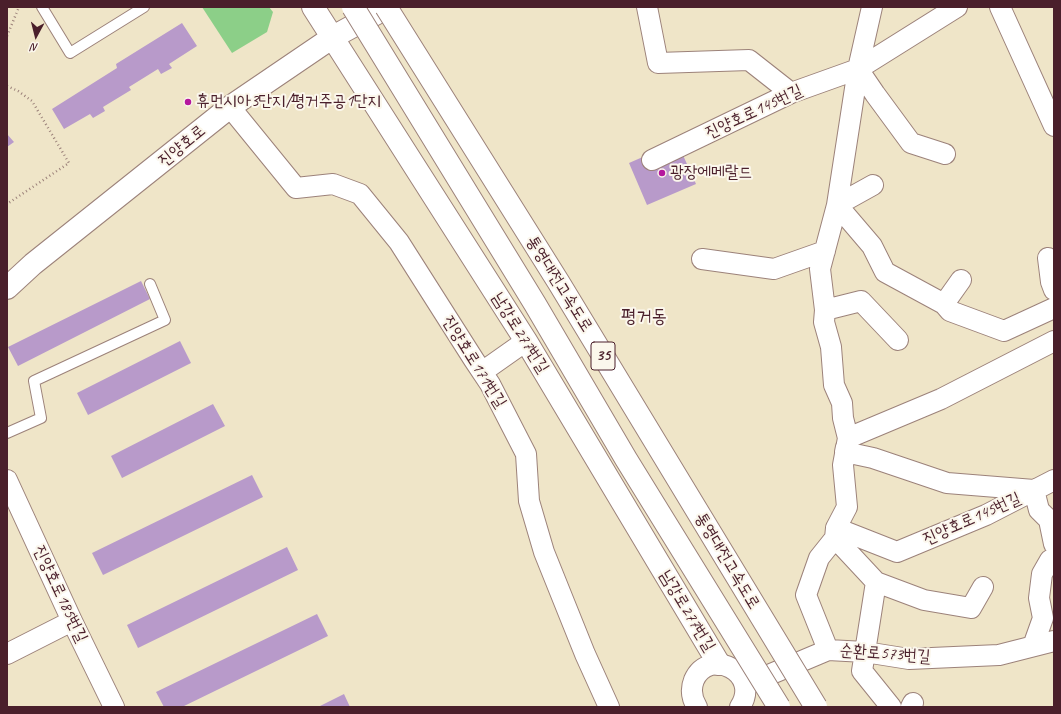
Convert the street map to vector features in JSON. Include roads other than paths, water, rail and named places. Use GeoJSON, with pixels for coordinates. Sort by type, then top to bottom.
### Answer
{"type":"FeatureCollection","features":[{"type":"Feature","properties":{"kind":"main road","name":"남강로277번길"},"geometry":{"type":"LineString","coordinates":[[313,7],[526,341],[719,664]]}},
{"type":"Feature","properties":{"kind":"main road","name":"통영대전고속도로"},"geometry":{"type":"LineString","coordinates":[[353,7],[535,304],[626,459],[779,707]]}},
{"type":"Feature","properties":{"kind":"main road","name":"진양호로"},"geometry":{"type":"LineString","coordinates":[[7,288],[33,264],[230,107],[333,37],[387,7]]}},
{"type":"Feature","properties":{"kind":"main road","name":"통영대전고속도로"},"geometry":{"type":"LineString","coordinates":[[387,7],[563,290],[816,707]]}},
{"type":"Feature","properties":{"kind":"street"},"geometry":{"type":"LineString","coordinates":[[647,7],[658,63],[748,60],[791,93]]}},
{"type":"Feature","properties":{"kind":"street"},"geometry":{"type":"LineString","coordinates":[[828,650],[806,595],[819,558],[835,533],[847,507],[843,465],[847,442],[842,403],[834,385],[831,347],[824,322],[825,310],[820,269],[837,205],[858,69],[872,7]]}},
{"type":"Feature","properties":{"kind":"street","name":"진양호로145번길"},"geometry":{"type":"LineString","coordinates":[[652,160],[791,93],[858,69],[957,7]]}},
{"type":"Feature","properties":{"kind":"street"},"geometry":{"type":"LineString","coordinates":[[1000,7],[1054,126]]}},
{"type":"Feature","properties":{"kind":"street"},"geometry":{"type":"LineString","coordinates":[[858,69],[911,143],[945,154]]}},
{"type":"Feature","properties":{"kind":"street","name":"진양호로171번길"},"geometry":{"type":"LineString","coordinates":[[230,107],[296,188],[332,184],[360,194],[399,242],[490,384],[526,454],[529,501],[544,552],[585,654],[609,707]]}},
{"type":"Feature","properties":{"kind":"street"},"geometry":{"type":"LineString","coordinates":[[837,205],[873,185]]}},
{"type":"Feature","properties":{"kind":"street"},"geometry":{"type":"LineString","coordinates":[[837,205],[872,246],[885,272],[944,304],[950,311],[1004,331],[1054,308]]}},
{"type":"Feature","properties":{"kind":"street"},"geometry":{"type":"LineString","coordinates":[[702,259],[774,269],[825,251]]}},
{"type":"Feature","properties":{"kind":"street"},"geometry":{"type":"LineString","coordinates":[[1048,258],[1051,282],[1054,290]]}},
{"type":"Feature","properties":{"kind":"street"},"geometry":{"type":"LineString","coordinates":[[944,304],[961,280]]}},
{"type":"Feature","properties":{"kind":"street"},"geometry":{"type":"LineString","coordinates":[[825,310],[861,301],[898,340]]}},
{"type":"Feature","properties":{"kind":"street"},"geometry":{"type":"LineString","coordinates":[[482,372],[526,341]]}},
{"type":"Feature","properties":{"kind":"street"},"geometry":{"type":"LineString","coordinates":[[847,442],[941,399],[1054,341]]}},
{"type":"Feature","properties":{"kind":"street","name":"진양호로145번길"},"geometry":{"type":"LineString","coordinates":[[847,442],[845,452],[873,458],[947,483],[1034,490]]}},
{"type":"Feature","properties":{"kind":"street","name":"진양호로185번길"},"geometry":{"type":"LineString","coordinates":[[7,480],[72,621],[114,707]]}},
{"type":"Feature","properties":{"kind":"street"},"geometry":{"type":"LineString","coordinates":[[1054,480],[1034,490],[1039,510],[1049,520],[1054,544]]}},
{"type":"Feature","properties":{"kind":"street","name":"진양호로145번길"},"geometry":{"type":"LineString","coordinates":[[835,533],[897,552],[986,515],[1034,490]]}},
{"type":"Feature","properties":{"kind":"street"},"geometry":{"type":"LineString","coordinates":[[835,533],[876,582],[924,600],[971,608],[982,587]]}},
{"type":"Feature","properties":{"kind":"street"},"geometry":{"type":"LineString","coordinates":[[1033,646],[1043,618],[1039,598],[1042,574],[1050,560],[1054,558]]}},
{"type":"Feature","properties":{"kind":"street"},"geometry":{"type":"LineString","coordinates":[[876,582],[862,671],[891,707]]}},
{"type":"Feature","properties":{"kind":"street"},"geometry":{"type":"LineString","coordinates":[[7,654],[72,621]]}},
{"type":"Feature","properties":{"kind":"street","name":"순환로573번길"},"geometry":{"type":"LineString","coordinates":[[745,685],[828,650],[865,652],[909,659],[999,655],[1054,641]]}},
{"type":"Feature","properties":{"kind":"street"},"geometry":{"type":"LineString","coordinates":[[697,707],[691,694],[692,684],[696,676],[710,665],[719,664],[735,670],[741,676],[745,685],[745,693],[740,707]]}},
{"type":"Feature","properties":{"kind":"lane"},"geometry":{"type":"LineString","coordinates":[[42,7],[70,53],[144,7]]}},
{"type":"Feature","properties":{"kind":"lane"},"geometry":{"type":"LineString","coordinates":[[7,433],[40,418],[34,381],[165,320],[150,284]]}},
{"type":"Feature","properties":{"kind":"place","name":"휴먼시아3단지/평거주공1단지"},"geometry":{"type":"Point","coordinates":[188,102]}},
{"type":"Feature","properties":{"kind":"place","name":"광장에메랄드"},"geometry":{"type":"Point","coordinates":[662,173]}},
{"type":"Feature","properties":{"kind":"district","name":"평거동"},"geometry":{"type":"Point","coordinates":[644,317]}}]}
